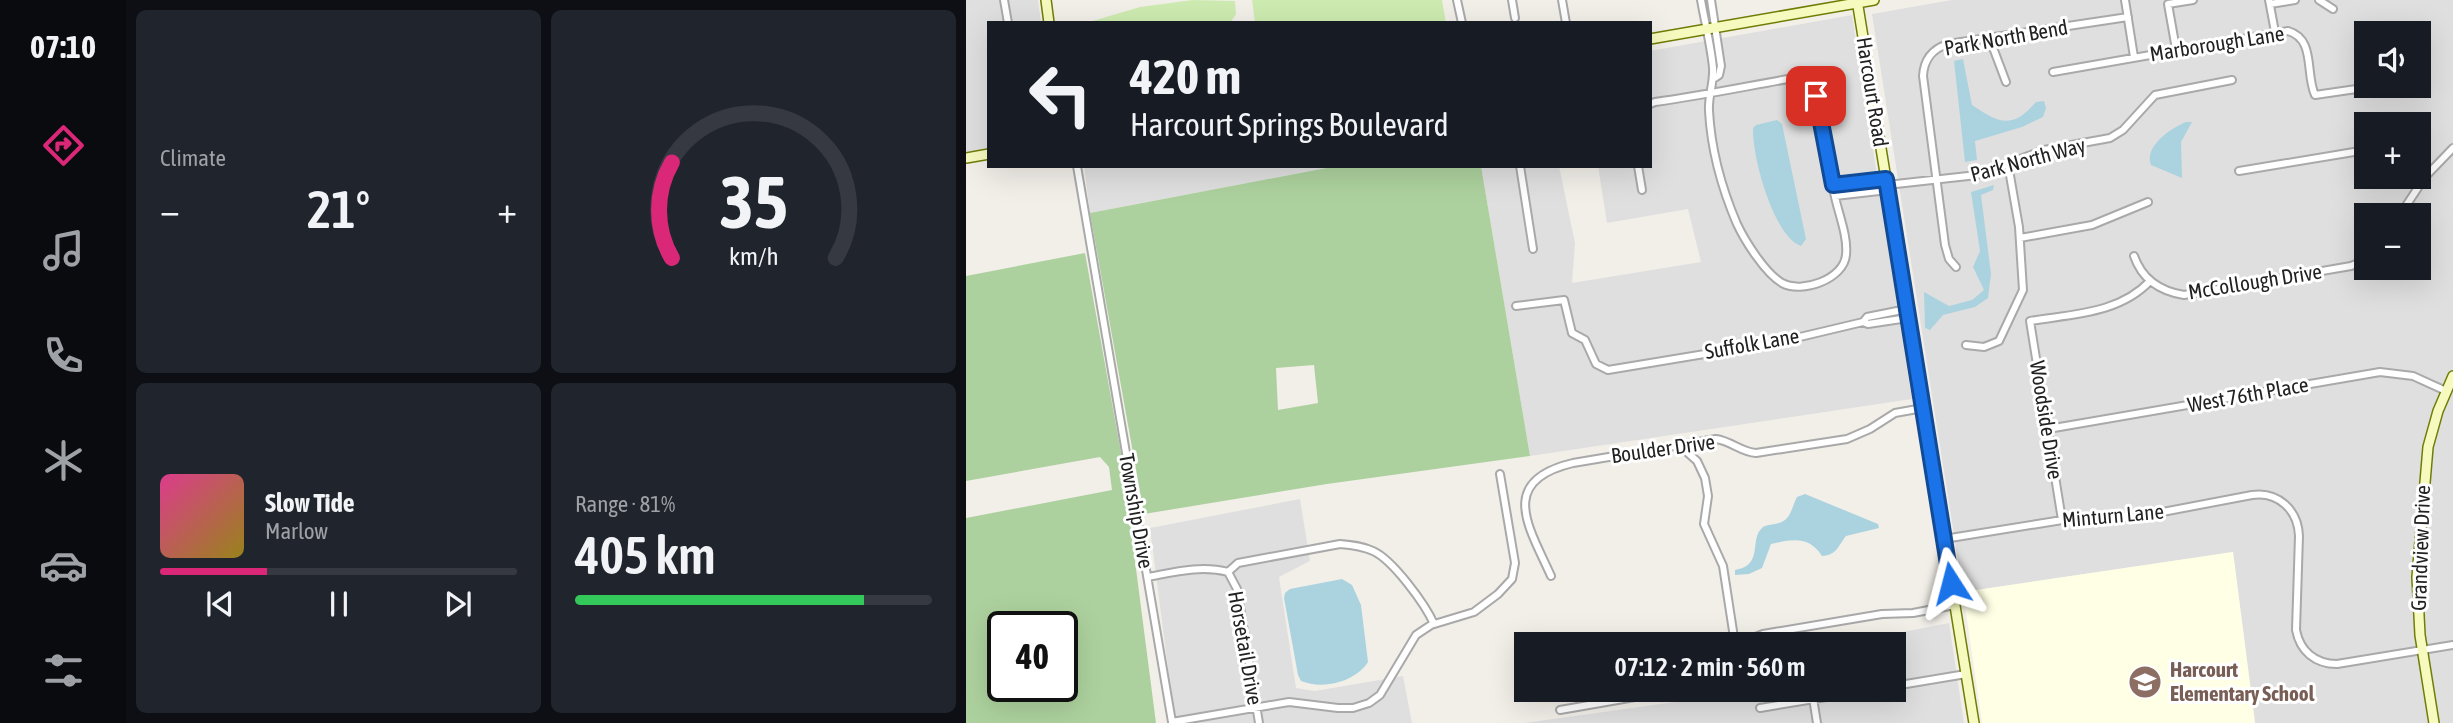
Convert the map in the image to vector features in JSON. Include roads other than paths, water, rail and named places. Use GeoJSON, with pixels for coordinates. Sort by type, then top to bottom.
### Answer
{"type":"FeatureCollection","features":[{"type":"Feature","properties":{"kind":"street"},"geometry":{"type":"LineString","coordinates":[[1004,0],[1008,21]]}},
{"type":"Feature","properties":{"kind":"street"},"geometry":{"type":"LineString","coordinates":[[1046,0],[1049,21]]}},
{"type":"Feature","properties":{"kind":"street"},"geometry":{"type":"LineString","coordinates":[[1457,0],[1462,21]]}},
{"type":"Feature","properties":{"kind":"street"},"geometry":{"type":"LineString","coordinates":[[1512,0],[1515,18]]}},
{"type":"Feature","properties":{"kind":"street"},"geometry":{"type":"LineString","coordinates":[[1562,0],[1566,21]]}},
{"type":"Feature","properties":{"kind":"street"},"geometry":{"type":"LineString","coordinates":[[1652,104],[1712,92],[1788,79],[1800,81],[1814,91],[1819,102],[1846,255],[1839,272],[1823,281],[1798,286],[1782,283],[1745,239],[1735,219],[1720,174],[1709,113],[1712,92],[1713,79],[1718,75],[1721,66],[1701,0]]}},
{"type":"Feature","properties":{"kind":"street"},"geometry":{"type":"LineString","coordinates":[[1711,0],[1711,28]]}},
{"type":"Feature","properties":{"kind":"street"},"geometry":{"type":"LineString","coordinates":[[1652,39],[1874,0]]}},
{"type":"Feature","properties":{"kind":"street"},"geometry":{"type":"LineString","coordinates":[[2125,0],[2134,57]]}},
{"type":"Feature","properties":{"kind":"street"},"geometry":{"type":"LineString","coordinates":[[2176,49],[2168,4],[2193,0]]}},
{"type":"Feature","properties":{"kind":"street"},"geometry":{"type":"LineString","coordinates":[[2275,32],[2270,2],[2295,0]]}},
{"type":"Feature","properties":{"kind":"street"},"geometry":{"type":"LineString","coordinates":[[2319,0],[2333,9]]}},
{"type":"Feature","properties":{"kind":"street","name":"Harcourt Road"},"geometry":{"type":"LineString","coordinates":[[1857,1],[1973,723]]}},
{"type":"Feature","properties":{"kind":"street","name":"Park North Bend"},"geometry":{"type":"LineString","coordinates":[[1956,267],[1950,262],[1945,249],[1923,76],[1925,63],[1930,55],[1940,47],[1989,37],[2128,17]]}},
{"type":"Feature","properties":{"kind":"street","name":"Marborough Lane"},"geometry":{"type":"LineString","coordinates":[[2053,72],[2275,32],[2292,32],[2304,41],[2315,95],[2354,89]]}},
{"type":"Feature","properties":{"kind":"street"},"geometry":{"type":"LineString","coordinates":[[1989,37],[2006,82]]}},
{"type":"Feature","properties":{"kind":"street","name":"Park North Way"},"geometry":{"type":"LineString","coordinates":[[1887,185],[1977,176],[2044,150],[2114,137],[2148,100],[2161,92],[2232,80]]}},
{"type":"Feature","properties":{"kind":"street"},"geometry":{"type":"LineString","coordinates":[[2431,167],[2453,148]]}},
{"type":"Feature","properties":{"kind":"street"},"geometry":{"type":"LineString","coordinates":[[2239,171],[2354,152]]}},
{"type":"Feature","properties":{"kind":"street"},"geometry":{"type":"LineString","coordinates":[[966,158],[987,154]]}},
{"type":"Feature","properties":{"kind":"street"},"geometry":{"type":"LineString","coordinates":[[1966,345],[1991,346],[2004,334],[2023,290],[2020,238],[2008,164]]}},
{"type":"Feature","properties":{"kind":"street","name":"Township Drive"},"geometry":{"type":"LineString","coordinates":[[1077,168],[1172,722]]}},
{"type":"Feature","properties":{"kind":"street"},"geometry":{"type":"LineString","coordinates":[[1520,168],[1533,249]]}},
{"type":"Feature","properties":{"kind":"street"},"geometry":{"type":"LineString","coordinates":[[1638,168],[1642,190]]}},
{"type":"Feature","properties":{"kind":"street"},"geometry":{"type":"LineString","coordinates":[[1833,185],[1887,185]]}},
{"type":"Feature","properties":{"kind":"street"},"geometry":{"type":"LineString","coordinates":[[1835,196],[1887,185]]}},
{"type":"Feature","properties":{"kind":"street"},"geometry":{"type":"LineString","coordinates":[[2020,238],[2092,225],[2148,202]]}},
{"type":"Feature","properties":{"kind":"street"},"geometry":{"type":"LineString","coordinates":[[2134,256],[2138,267],[2150,281]]}},
{"type":"Feature","properties":{"kind":"street","name":"McCollough Drive"},"geometry":{"type":"LineString","coordinates":[[2150,281],[2171,293],[2193,295],[2354,265]]}},
{"type":"Feature","properties":{"kind":"street","name":"Woodside Drive"},"geometry":{"type":"LineString","coordinates":[[2062,520],[2030,321],[2114,307],[2136,295],[2150,281]]}},
{"type":"Feature","properties":{"kind":"street","name":"Suffolk Lane"},"geometry":{"type":"LineString","coordinates":[[1516,306],[1564,300],[1572,333],[1585,340],[1596,364],[1608,370],[1783,341],[1863,322],[1867,317],[1908,313]]}},
{"type":"Feature","properties":{"kind":"street","name":"West 76th Place"},"geometry":{"type":"LineString","coordinates":[[2048,429],[2380,372],[2413,376],[2446,391]]}},
{"type":"Feature","properties":{"kind":"street","name":"Grandview Drive"},"geometry":{"type":"LineString","coordinates":[[2434,723],[2422,650],[2417,592],[2424,474],[2430,435],[2453,376]]}},
{"type":"Feature","properties":{"kind":"street","name":"Boulder Drive"},"geometry":{"type":"LineString","coordinates":[[1551,576],[1529,527],[1525,503],[1527,491],[1540,477],[1567,464],[1719,439],[1756,453],[1840,441],[1864,432],[1895,413],[1923,408]]}},
{"type":"Feature","properties":{"kind":"street"},"geometry":{"type":"LineString","coordinates":[[1679,445],[1696,459],[1706,478],[1708,496],[1704,524],[1723,566],[1734,632]]}},
{"type":"Feature","properties":{"kind":"street"},"geometry":{"type":"LineString","coordinates":[[1172,722],[1289,702],[1338,708],[1369,704],[1380,695],[1416,635],[1434,624],[1474,612],[1498,594],[1512,579],[1515,563],[1500,474]]}},
{"type":"Feature","properties":{"kind":"street","name":"Minturn Lane"},"geometry":{"type":"LineString","coordinates":[[1944,539],[2081,517],[2131,519],[2258,495],[2270,496],[2294,514],[2299,529],[2296,624],[2298,639],[2310,656],[2321,662],[2334,664],[2422,650]]}},
{"type":"Feature","properties":{"kind":"street"},"geometry":{"type":"LineString","coordinates":[[1228,572],[1238,563],[1340,544],[1356,545],[1376,552],[1384,559],[1425,605],[1434,624]]}},
{"type":"Feature","properties":{"kind":"street","name":"Horsetail Drive"},"geometry":{"type":"LineString","coordinates":[[1148,577],[1197,569],[1214,568],[1228,572],[1237,589],[1259,723]]}},
{"type":"Feature","properties":{"kind":"street"},"geometry":{"type":"LineString","coordinates":[[1775,632],[1955,606]]}},
{"type":"Feature","properties":{"kind":"street"},"geometry":{"type":"LineString","coordinates":[[2422,650],[2453,645]]}},
{"type":"Feature","properties":{"kind":"street"},"geometry":{"type":"LineString","coordinates":[[1906,684],[1966,674]]}},
{"type":"Feature","properties":{"kind":"street"},"geometry":{"type":"LineString","coordinates":[[1560,710],[1606,702]]}},
{"type":"Feature","properties":{"kind":"street"},"geometry":{"type":"LineString","coordinates":[[1760,708],[1792,702]]}},
{"type":"Feature","properties":{"kind":"street"},"geometry":{"type":"LineString","coordinates":[[1814,702],[1817,723]]}},
{"type":"Feature","properties":{"kind":"water"},"geometry":{"type":"Polygon","coordinates":[[[1963,59],[1972,105],[1990,116],[2005,121],[2012,120],[2020,117],[2036,102],[2044,101],[2046,108],[2043,117],[2022,127],[1975,141],[1977,160],[1965,162],[1954,61],[1963,59]]]}},
{"type":"Feature","properties":{"kind":"water"},"geometry":{"type":"Polygon","coordinates":[[[1777,120],[1782,124],[1806,239],[1801,246],[1791,239],[1773,212],[1756,157],[1753,128],[1777,120]]]}},
{"type":"Feature","properties":{"kind":"water"},"geometry":{"type":"Polygon","coordinates":[[[2186,122],[2192,122],[2181,142],[2182,178],[2151,165],[2150,158],[2151,151],[2160,139],[2186,122]]]}},
{"type":"Feature","properties":{"kind":"water"},"geometry":{"type":"Polygon","coordinates":[[[1994,185],[1993,190],[1981,195],[1991,274],[1988,298],[1975,307],[1943,315],[1930,330],[1925,328],[1924,292],[1949,306],[1972,300],[1984,290],[1973,267],[1980,251],[1971,192],[1994,185]]]}},
{"type":"Feature","properties":{"kind":"water"},"geometry":{"type":"Polygon","coordinates":[[[1805,494],[1878,524],[1879,528],[1846,536],[1831,554],[1822,556],[1806,542],[1786,541],[1771,544],[1762,568],[1749,574],[1735,575],[1735,570],[1750,563],[1763,527],[1786,519],[1797,497],[1805,494]]]}},
{"type":"Feature","properties":{"kind":"water"},"geometry":{"type":"Polygon","coordinates":[[[1342,579],[1352,585],[1361,605],[1368,662],[1355,675],[1338,682],[1319,685],[1301,681],[1285,593],[1290,589],[1342,579]]]}},
{"type":"Feature","properties":{"kind":"place","name":"Harcourt Elementary School"},"geometry":{"type":"Point","coordinates":[2145,682]}}]}
